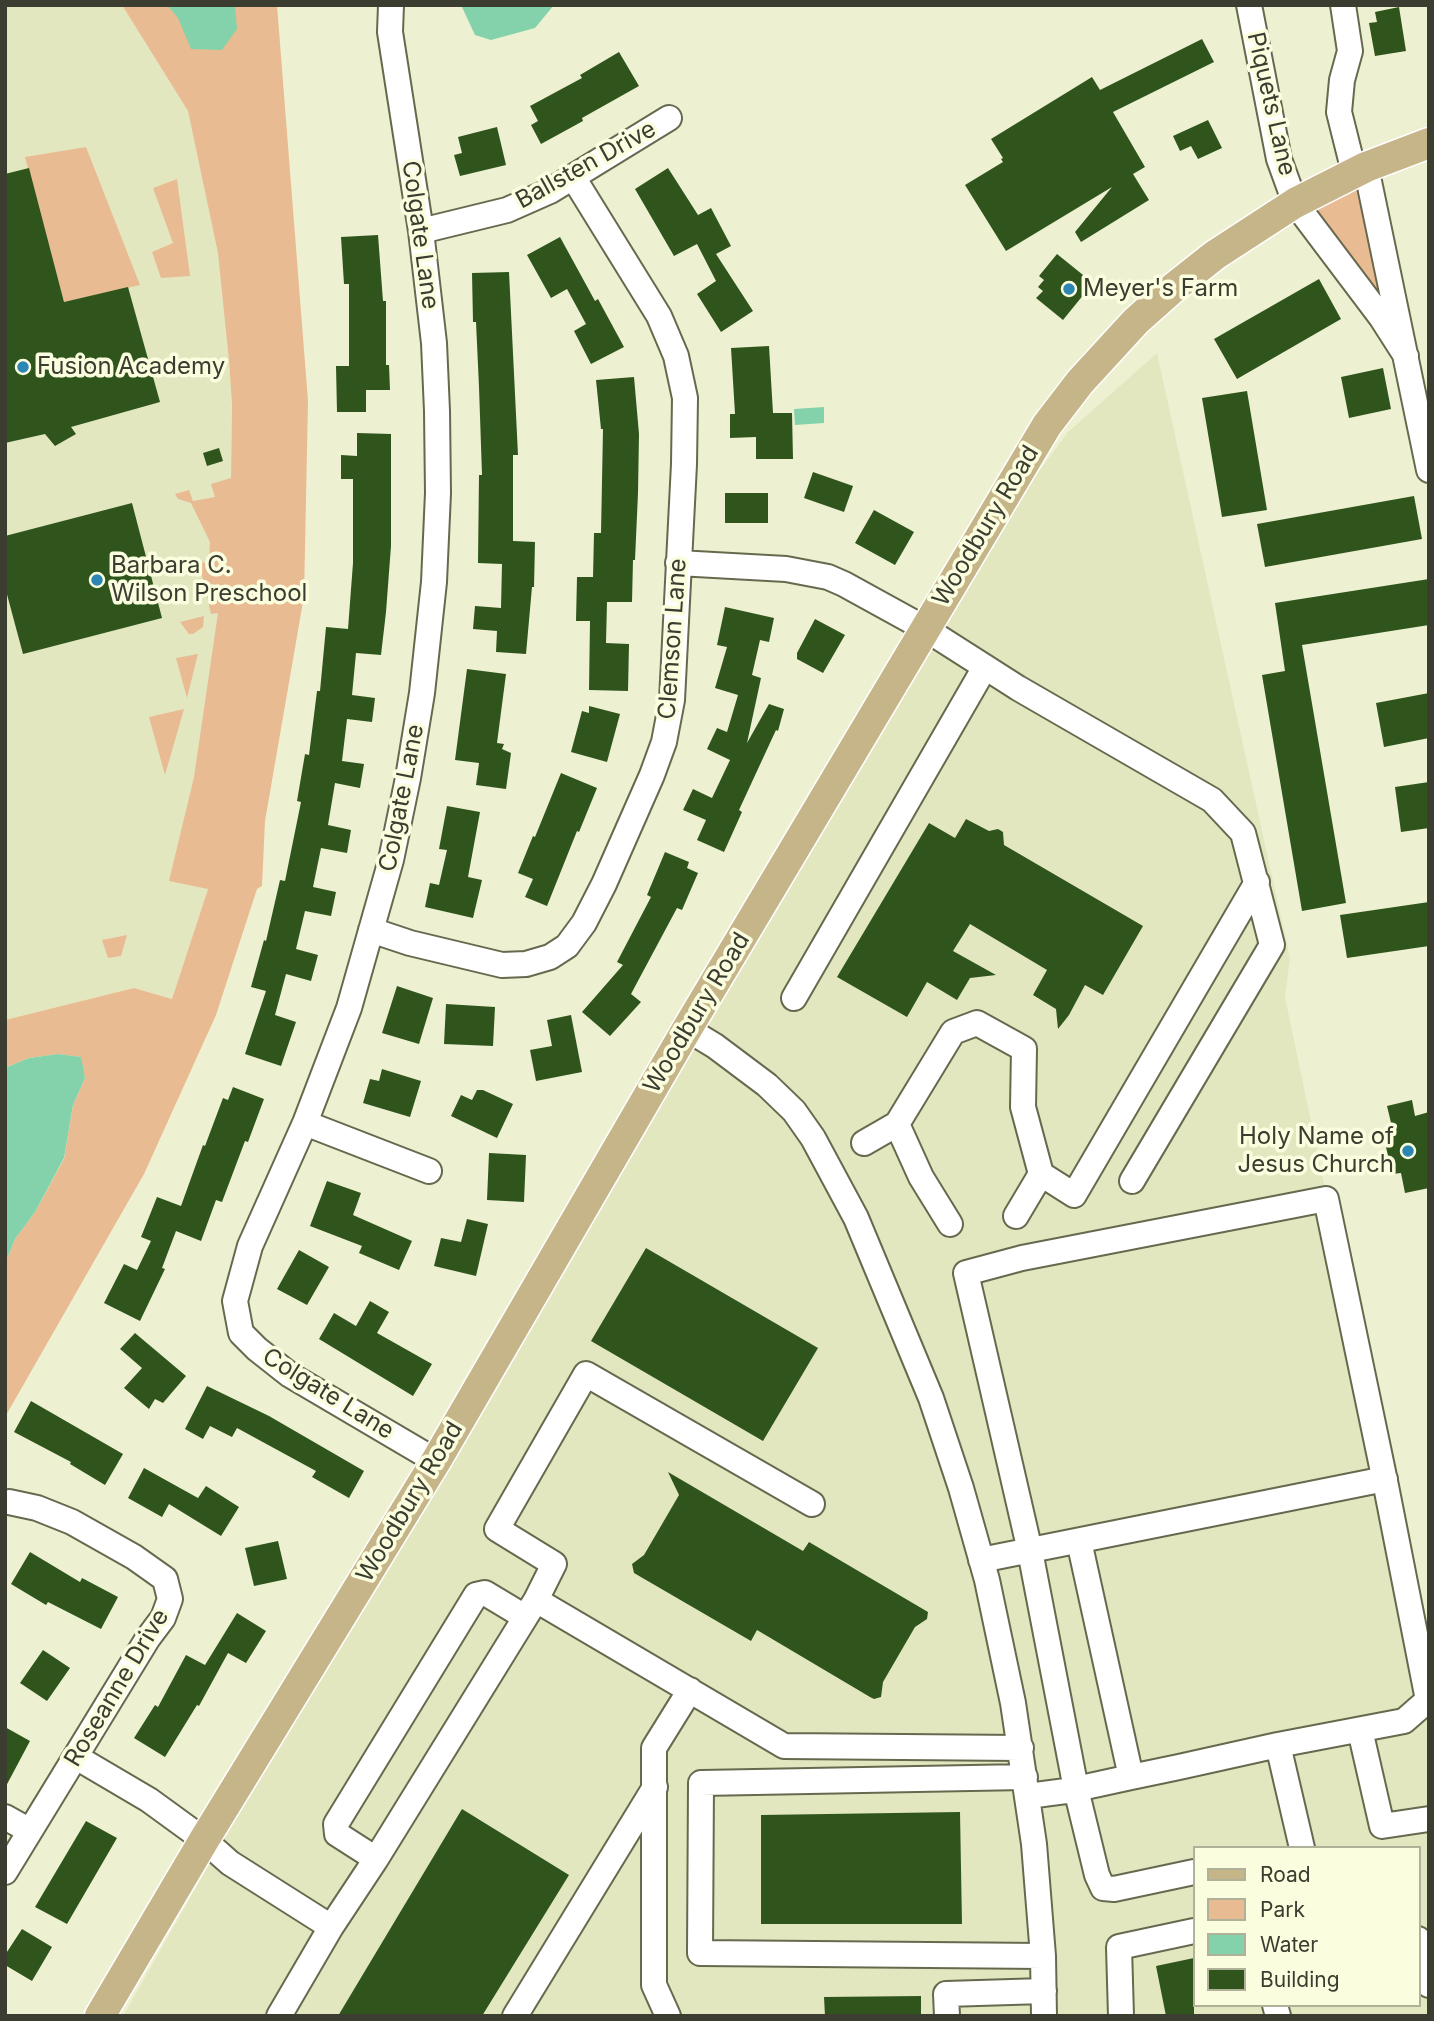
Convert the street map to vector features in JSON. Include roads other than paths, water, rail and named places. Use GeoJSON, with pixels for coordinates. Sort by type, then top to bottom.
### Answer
{"type":"FeatureCollection","features":[{"type":"Feature","properties":{"kind":"main road","name":"Woodbury Road"},"geometry":{"type":"LineString","coordinates":[[100,2016],[204,1840],[436,1461],[687,1029],[1047,425],[1080,382],[1136,321],[1172,289],[1227,247],[1295,203],[1360,169],[1429,144]]}},
{"type":"Feature","properties":{"kind":"street","name":"Colgate Lane"},"geometry":{"type":"LineString","coordinates":[[391,5],[390,32],[421,231],[434,343],[438,494],[434,582],[422,693],[391,860],[349,1008],[305,1123],[250,1246],[235,1301],[241,1334],[257,1349],[290,1375],[436,1461]]}},
{"type":"Feature","properties":{"kind":"street","name":"Piquets Lane"},"geometry":{"type":"LineString","coordinates":[[1249,5],[1279,159],[1295,203],[1381,317],[1406,356]]}},
{"type":"Feature","properties":{"kind":"street"},"geometry":{"type":"LineString","coordinates":[[1344,6],[1350,51],[1342,80],[1339,111],[1360,169],[1406,356],[1429,470]]}},
{"type":"Feature","properties":{"kind":"street","name":"Ballsten Drive"},"geometry":{"type":"LineString","coordinates":[[421,231],[507,209],[550,191],[669,118]]}},
{"type":"Feature","properties":{"kind":"street","name":"Clemson Lane"},"geometry":{"type":"LineString","coordinates":[[371,930],[410,943],[502,965],[526,964],[550,957],[567,946],[584,923],[604,884],[664,742],[672,700],[685,398],[676,356],[659,316],[573,177]]}},
{"type":"Feature","properties":{"kind":"street"},"geometry":{"type":"LineString","coordinates":[[678,563],[786,569],[828,577],[924,628],[985,667],[1212,800],[1243,833],[1272,945],[1132,1181]]}},
{"type":"Feature","properties":{"kind":"street"},"geometry":{"type":"LineString","coordinates":[[793,998],[985,667]]}},
{"type":"Feature","properties":{"kind":"street"},"geometry":{"type":"LineString","coordinates":[[864,1143],[897,1124],[953,1032],[977,1023],[1024,1049],[1023,1107],[1041,1174],[1073,1195],[1257,882]]}},
{"type":"Feature","properties":{"kind":"street"},"geometry":{"type":"LineString","coordinates":[[687,1029],[715,1046],[767,1085],[794,1111],[813,1139],[856,1218],[915,1357],[961,1489],[981,1560],[1004,1656],[1021,1748],[1043,1956],[1044,2004],[946,1994],[947,2016]]}},
{"type":"Feature","properties":{"kind":"street"},"geometry":{"type":"LineString","coordinates":[[305,1123],[429,1171]]}},
{"type":"Feature","properties":{"kind":"street"},"geometry":{"type":"LineString","coordinates":[[897,1124],[922,1177],[950,1224]]}},
{"type":"Feature","properties":{"kind":"street"},"geometry":{"type":"LineString","coordinates":[[1016,1216],[1041,1174]]}},
{"type":"Feature","properties":{"kind":"street"},"geometry":{"type":"LineString","coordinates":[[1043,1956],[700,1953],[701,1783],[1076,1789],[1404,1721],[1428,1700],[1326,1199],[1022,1258],[966,1273],[1030,1551],[1076,1789],[1097,1875],[1103,1888],[1114,1889],[1192,1872]]}},
{"type":"Feature","properties":{"kind":"street"},"geometry":{"type":"LineString","coordinates":[[279,2016],[331,1927],[531,1609],[554,1564],[497,1529],[586,1374],[812,1504]]}},
{"type":"Feature","properties":{"kind":"street"},"geometry":{"type":"LineString","coordinates":[[981,1560],[1385,1479]]}},
{"type":"Feature","properties":{"kind":"street","name":"Roseanne Drive"},"geometry":{"type":"LineString","coordinates":[[5,1872],[148,1638],[163,1618],[170,1599],[165,1579],[134,1558],[72,1522],[37,1508],[9,1502]]}},
{"type":"Feature","properties":{"kind":"street"},"geometry":{"type":"LineString","coordinates":[[1079,1541],[1131,1777]]}},
{"type":"Feature","properties":{"kind":"street"},"geometry":{"type":"LineString","coordinates":[[376,1859],[337,1834],[336,1824],[476,1595],[485,1593],[531,1609],[690,1690],[784,1746],[1021,1748]]}},
{"type":"Feature","properties":{"kind":"street"},"geometry":{"type":"LineString","coordinates":[[668,2016],[654,1985],[654,1748],[690,1690]]}},
{"type":"Feature","properties":{"kind":"street"},"geometry":{"type":"LineString","coordinates":[[1360,1730],[1382,1826],[1429,1819]]}},
{"type":"Feature","properties":{"kind":"street"},"geometry":{"type":"LineString","coordinates":[[1278,1745],[1302,1846]]}},
{"type":"Feature","properties":{"kind":"street"},"geometry":{"type":"LineString","coordinates":[[76,1757],[149,1800],[204,1840],[230,1863],[331,1927]]}},
{"type":"Feature","properties":{"kind":"street"},"geometry":{"type":"LineString","coordinates":[[515,2016],[655,1787]]}},
{"type":"Feature","properties":{"kind":"street"},"geometry":{"type":"LineString","coordinates":[[5,1817],[30,1831]]}},
{"type":"Feature","properties":{"kind":"street"},"geometry":{"type":"LineString","coordinates":[[1121,2016],[1119,1947],[1192,1931]]}},
{"type":"Feature","properties":{"kind":"street"},"geometry":{"type":"LineString","coordinates":[[1420,1947],[1429,1984]]}},
{"type":"Feature","properties":{"kind":"water"},"geometry":{"type":"Polygon","coordinates":[[[167,5],[235,5],[237,29],[222,50],[191,49],[178,18],[167,5]]]}},
{"type":"Feature","properties":{"kind":"water"},"geometry":{"type":"Polygon","coordinates":[[[461,5],[554,5],[535,28],[491,40],[475,35],[461,5]]]}},
{"type":"Feature","properties":{"kind":"water"},"geometry":{"type":"Polygon","coordinates":[[[824,407],[824,423],[795,425],[794,409],[824,407]]]}},
{"type":"Feature","properties":{"kind":"water"},"geometry":{"type":"Polygon","coordinates":[[[58,1054],[81,1057],[85,1078],[73,1105],[64,1158],[35,1212],[15,1239],[5,1264],[5,1068],[29,1058],[58,1054]]]}},
{"type":"Feature","properties":{"kind":"place","name":"Meyer's Farm"},"geometry":{"type":"Point","coordinates":[1069,289]}},
{"type":"Feature","properties":{"kind":"place","name":"Fusion Academy"},"geometry":{"type":"Point","coordinates":[23,367]}},
{"type":"Feature","properties":{"kind":"place","name":"Barbara C. Wilson Preschool"},"geometry":{"type":"Point","coordinates":[97,580]}},
{"type":"Feature","properties":{"kind":"place","name":"Holy Name of Jesus Church"},"geometry":{"type":"Point","coordinates":[1408,1151]}}]}
